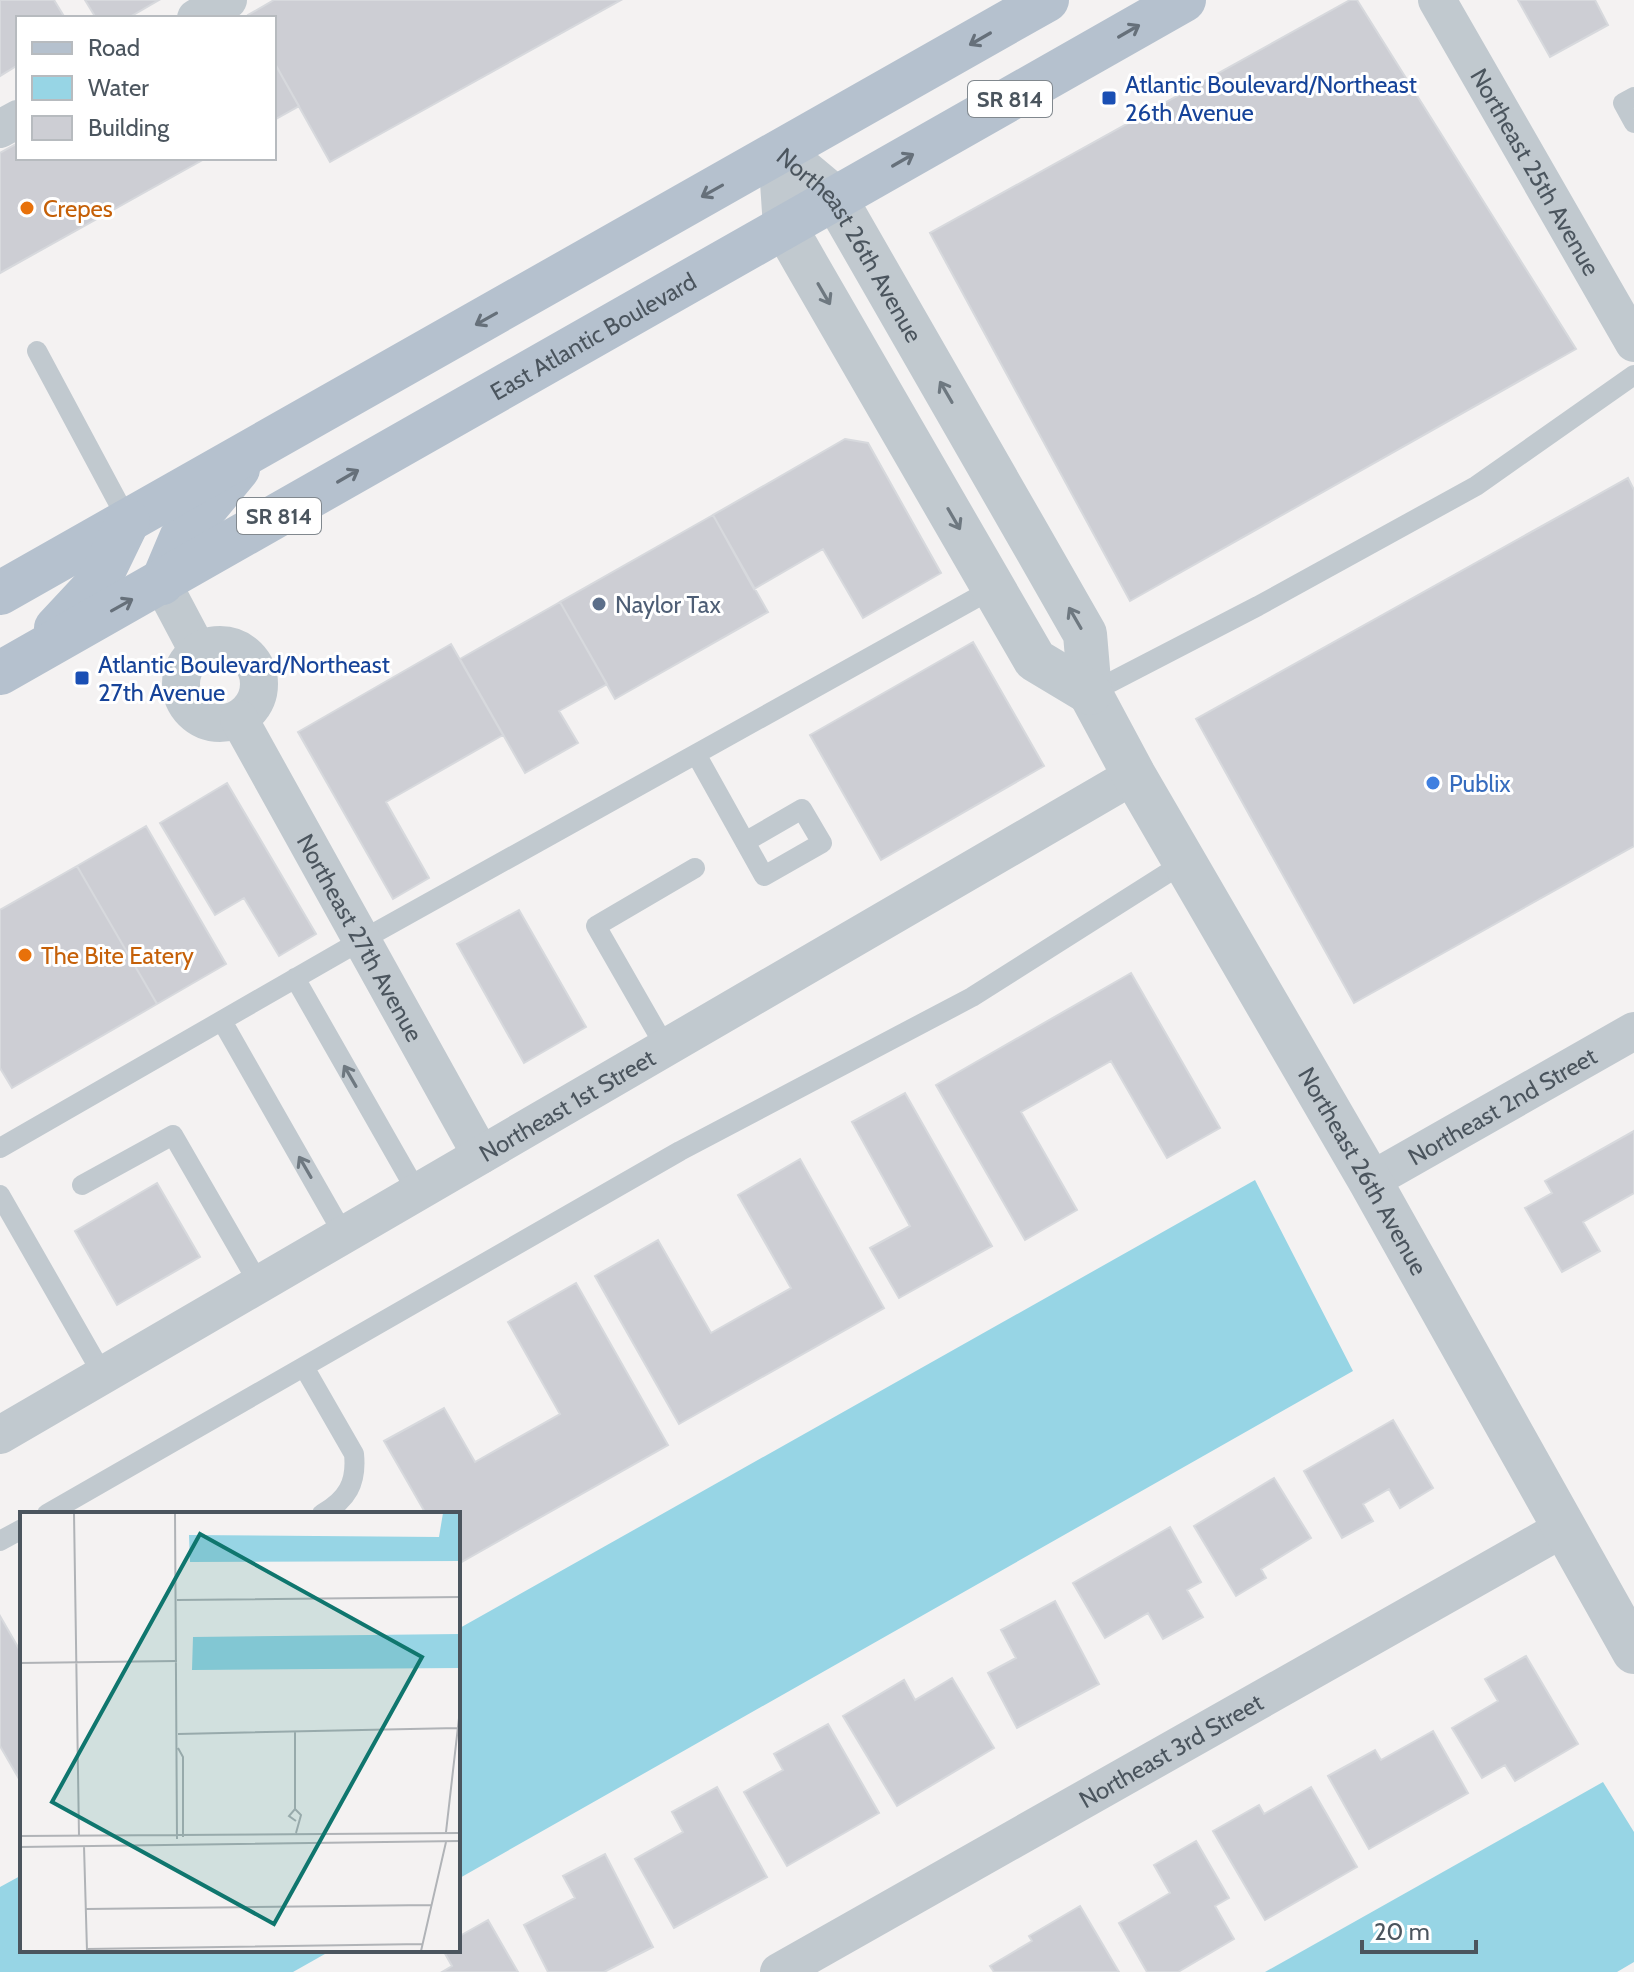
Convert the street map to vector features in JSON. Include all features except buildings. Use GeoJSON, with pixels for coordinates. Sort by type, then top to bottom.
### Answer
{"type":"FeatureCollection","features":[{"type":"Feature","properties":{"kind":"main road","name":"SR 814"},"geometry":{"type":"LineString","coordinates":[[0,593],[1047,0]]}},
{"type":"Feature","properties":{"kind":"main road","name":"East Atlantic Boulevard"},"geometry":{"type":"LineString","coordinates":[[15,664],[1184,0]]}},
{"type":"Feature","properties":{"kind":"main road"},"geometry":{"type":"LineString","coordinates":[[162,583],[181,538],[255,449]]}},
{"type":"Feature","properties":{"kind":"main road"},"geometry":{"type":"LineString","coordinates":[[15,664],[98,583],[128,521]]}},
{"type":"Feature","properties":{"kind":"street"},"geometry":{"type":"LineString","coordinates":[[200,16],[228,0]]}},
{"type":"Feature","properties":{"kind":"street","name":"Northeast 25th Avenue"},"geometry":{"type":"LineString","coordinates":[[1437,0],[1634,343]]}},
{"type":"Feature","properties":{"kind":"street","name":"Northeast 26th Avenue"},"geometry":{"type":"LineString","coordinates":[[780,152],[835,198],[1085,634],[1090,693],[1134,775],[1370,1181],[1562,1529],[1634,1652]]}},
{"type":"Feature","properties":{"kind":"street","name":"Northeast 26th Avenue"},"geometry":{"type":"LineString","coordinates":[[780,152],[785,227],[1035,660],[1090,693]]}},
{"type":"Feature","properties":{"kind":"street"},"geometry":{"type":"LineString","coordinates":[[162,583],[198,651]]}},
{"type":"Feature","properties":{"kind":"street"},"geometry":{"type":"LineString","coordinates":[[228,645],[253,662],[259,677],[259,694],[251,709],[239,719],[209,722],[195,715],[186,703],[182,675],[188,661],[198,651],[228,645]]}},
{"type":"Feature","properties":{"kind":"street","name":"Northeast 27th Avenue"},"geometry":{"type":"LineString","coordinates":[[239,719],[481,1155]]}},
{"type":"Feature","properties":{"kind":"street","name":"Northeast 1st Street"},"geometry":{"type":"LineString","coordinates":[[0,1435],[1134,775]]}},
{"type":"Feature","properties":{"kind":"street","name":"Northeast 2nd Street"},"geometry":{"type":"LineString","coordinates":[[1370,1181],[1634,1031]]}},
{"type":"Feature","properties":{"kind":"street","name":"Northeast 3rd Street"},"geometry":{"type":"LineString","coordinates":[[779,1972],[1562,1529]]}},
{"type":"Feature","properties":{"kind":"lane"},"geometry":{"type":"LineString","coordinates":[[1634,97],[1623,103],[1634,123]]}},
{"type":"Feature","properties":{"kind":"lane"},"geometry":{"type":"LineString","coordinates":[[37,351],[128,521]]}},
{"type":"Feature","properties":{"kind":"lane"},"geometry":{"type":"LineString","coordinates":[[1090,693],[1258,606],[1476,486],[1634,375]]}},
{"type":"Feature","properties":{"kind":"lane"},"geometry":{"type":"LineString","coordinates":[[0,1148],[362,940],[994,588]]}},
{"type":"Feature","properties":{"kind":"lane"},"geometry":{"type":"LineString","coordinates":[[696,754],[745,842]]}},
{"type":"Feature","properties":{"kind":"lane"},"geometry":{"type":"LineString","coordinates":[[50,1512],[680,1151],[972,997],[1185,862]]}},
{"type":"Feature","properties":{"kind":"lane"},"geometry":{"type":"LineString","coordinates":[[666,1048],[596,926],[695,868]]}},
{"type":"Feature","properties":{"kind":"lane"},"geometry":{"type":"LineString","coordinates":[[295,978],[417,1192]]}},
{"type":"Feature","properties":{"kind":"lane"},"geometry":{"type":"LineString","coordinates":[[222,1021],[344,1235]]}},
{"type":"Feature","properties":{"kind":"lane"},"geometry":{"type":"LineString","coordinates":[[82,1185],[173,1135],[259,1284]]}},
{"type":"Feature","properties":{"kind":"lane"},"geometry":{"type":"LineString","coordinates":[[0,1195],[103,1375]]}},
{"type":"Feature","properties":{"kind":"lane"},"geometry":{"type":"LineString","coordinates":[[304,1367],[354,1454],[356,1471],[349,1492],[338,1505],[326,1512]]}},
{"type":"Feature","properties":{"kind":"lane"},"geometry":{"type":"LineString","coordinates":[[0,1541],[20,1530]]}},
{"type":"Feature","properties":{"kind":"water"},"geometry":{"type":"Polygon","coordinates":[[[1255,1180],[1353,1371],[460,1878],[460,1628],[1255,1180]]]}},
{"type":"Feature","properties":{"kind":"water"},"geometry":{"type":"Polygon","coordinates":[[[1603,1782],[1634,1832],[1634,1962],[1617,1972],[1265,1972],[1603,1782]]]}},
{"type":"Feature","properties":{"kind":"water"},"geometry":{"type":"Polygon","coordinates":[[[20,1876],[20,1952],[328,1952],[293,1972],[0,1972],[0,1887],[20,1876]]]}},
{"type":"Feature","properties":{"kind":"place","name":"Atlantic Boulevard/Northeast 26th Avenue"},"geometry":{"type":"Point","coordinates":[1109,98]}},
{"type":"Feature","properties":{"kind":"place","name":"Crepes"},"geometry":{"type":"Point","coordinates":[27,208]}},
{"type":"Feature","properties":{"kind":"place","name":"Naylor Tax"},"geometry":{"type":"Point","coordinates":[599,604]}},
{"type":"Feature","properties":{"kind":"place","name":"Atlantic Boulevard/Northeast 27th Avenue"},"geometry":{"type":"Point","coordinates":[82,678]}},
{"type":"Feature","properties":{"kind":"place","name":"Publix"},"geometry":{"type":"Point","coordinates":[1433,783]}},
{"type":"Feature","properties":{"kind":"place","name":"The Bite Eatery"},"geometry":{"type":"Point","coordinates":[25,955]}}]}
